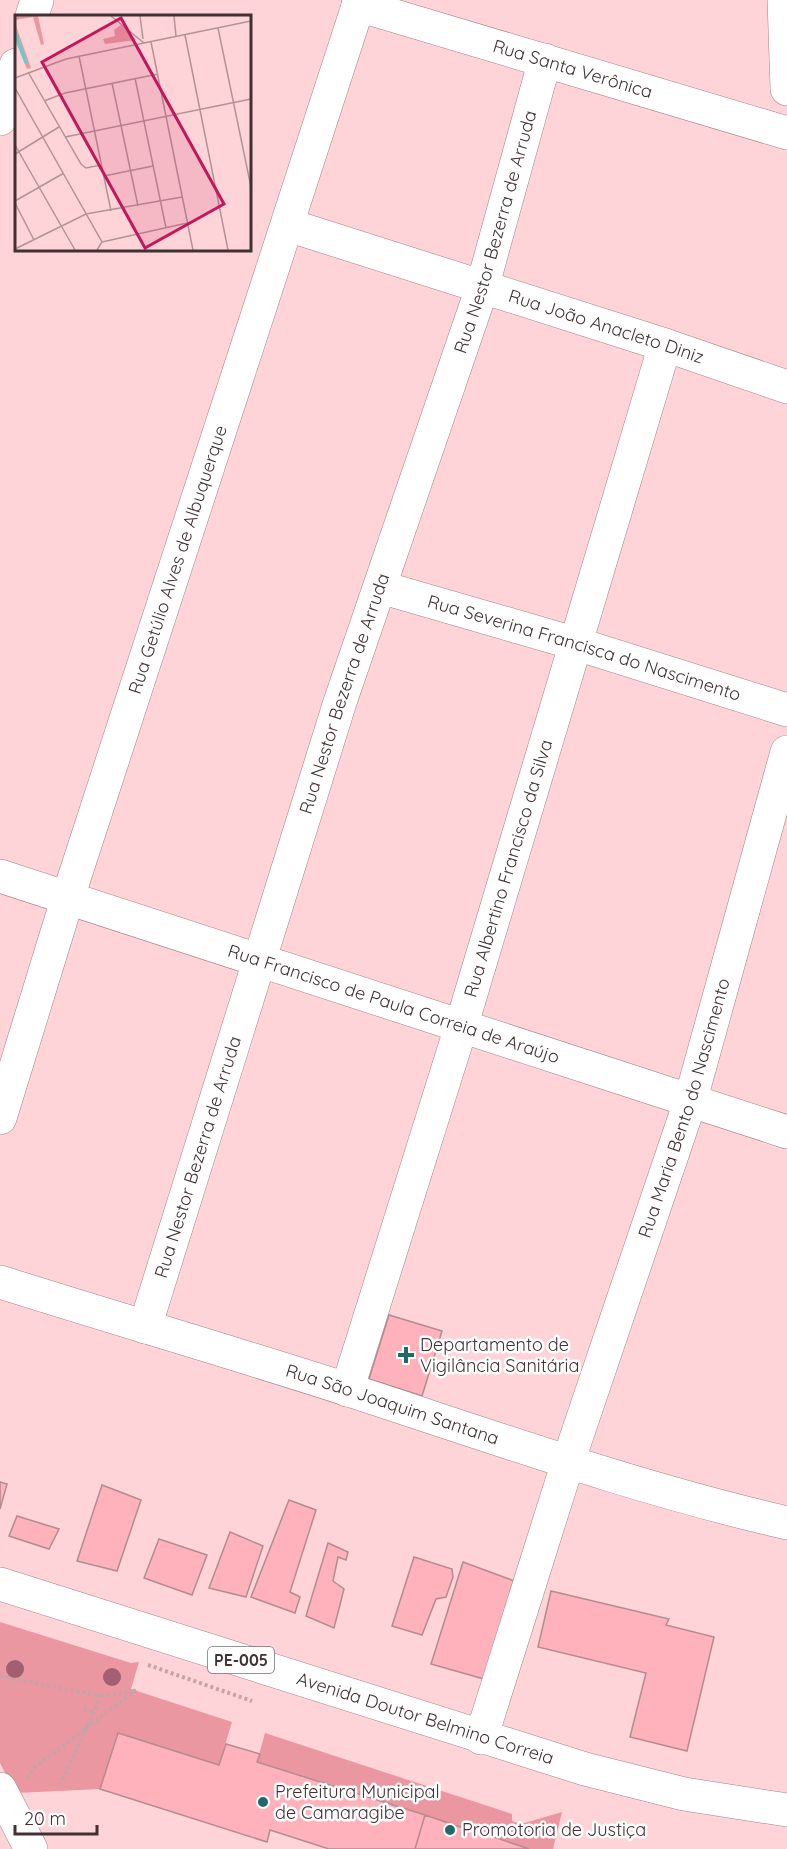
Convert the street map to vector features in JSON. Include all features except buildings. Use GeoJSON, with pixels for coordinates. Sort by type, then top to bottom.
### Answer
{"type":"FeatureCollection","features":[{"type":"Feature","properties":{"kind":"street"},"geometry":{"type":"LineString","coordinates":[[32,15],[37,0]]}},
{"type":"Feature","properties":{"kind":"street"},"geometry":{"type":"LineString","coordinates":[[784,0],[787,89]]}},
{"type":"Feature","properties":{"kind":"street","name":"Rua Santa Verônica"},"geometry":{"type":"LineString","coordinates":[[359,2],[787,133]]}},
{"type":"Feature","properties":{"kind":"street","name":"Rua Getúlio Alves de Albuquerque"},"geometry":{"type":"LineString","coordinates":[[0,1118],[68,897],[359,2]]}},
{"type":"Feature","properties":{"kind":"street","name":"Rua Nestor Bezerra de Arruda"},"geometry":{"type":"LineString","coordinates":[[145,1328],[340,702],[482,288],[544,60]]}},
{"type":"Feature","properties":{"kind":"street"},"geometry":{"type":"LineString","coordinates":[[0,118],[15,68]]}},
{"type":"Feature","properties":{"kind":"street","name":"Rua João Anacleto Diniz"},"geometry":{"type":"LineString","coordinates":[[288,225],[665,345],[787,387]]}},
{"type":"Feature","properties":{"kind":"street","name":"Rua Albertino Francisco da Silva"},"geometry":{"type":"LineString","coordinates":[[347,1390],[461,1027],[665,345]]}},
{"type":"Feature","properties":{"kind":"street","name":"Rua Severina Francisca do Nascimento"},"geometry":{"type":"LineString","coordinates":[[380,587],[577,644],[787,710]]}},
{"type":"Feature","properties":{"kind":"street","name":"Rua Maria Bento do Nascimento"},"geometry":{"type":"LineString","coordinates":[[481,1738],[568,1462],[690,1102],[778,813],[787,752]]}},
{"type":"Feature","properties":{"kind":"street","name":"Rua Francisco de Paula Correia de Araújo"},"geometry":{"type":"LineString","coordinates":[[0,876],[787,1132]]}},
{"type":"Feature","properties":{"kind":"street","name":"Rua São Joaquim Santana"},"geometry":{"type":"LineString","coordinates":[[0,1282],[347,1390],[568,1462],[743,1513],[787,1523]]}},
{"type":"Feature","properties":{"kind":"street","name":"Avenida Doutor Belmino Correia"},"geometry":{"type":"LineString","coordinates":[[0,1584],[481,1738],[684,1794],[787,1810]]}},
{"type":"Feature","properties":{"kind":"street"},"geometry":{"type":"LineString","coordinates":[[3,1794],[31,1849]]}},
{"type":"Feature","properties":{"kind":"path"},"geometry":{"type":"LineString","coordinates":[[139,1662],[252,1701]]}},
{"type":"Feature","properties":{"kind":"path"},"geometry":{"type":"LineString","coordinates":[[0,1676],[101,1696],[136,1690],[35,1767],[16,1793],[3,1794]]}},
{"type":"Feature","properties":{"kind":"path"},"geometry":{"type":"LineString","coordinates":[[60,1785],[101,1696]]}},
{"type":"Feature","properties":{"kind":"path"},"geometry":{"type":"LineString","coordinates":[[84,1709],[93,1712]]}},
{"type":"Feature","properties":{"kind":"shaded area"},"geometry":{"type":"Polygon","coordinates":[[[0,1622],[131,1663],[139,1662],[131,1689],[232,1722],[219,1765],[118,1733],[100,1789],[16,1793],[0,1763],[0,1622]]]}},
{"type":"Feature","properties":{"kind":"shaded area"},"geometry":{"type":"Polygon","coordinates":[[[265,1733],[512,1814],[512,1821],[521,1824],[562,1812],[553,1849],[529,1849],[479,1832],[480,1827],[465,1822],[463,1828],[257,1762],[265,1733]]]}},
{"type":"Feature","properties":{"kind":"place","name":"Departamento de Vigilância Sanitária"},"geometry":{"type":"Point","coordinates":[406,1355]}},
{"type":"Feature","properties":{"kind":"place","name":"Prefeitura Municipal de Camaragibe"},"geometry":{"type":"Point","coordinates":[263,1802]}},
{"type":"Feature","properties":{"kind":"place","name":"Promotoria de Justiça"},"geometry":{"type":"Point","coordinates":[450,1830]}}]}
